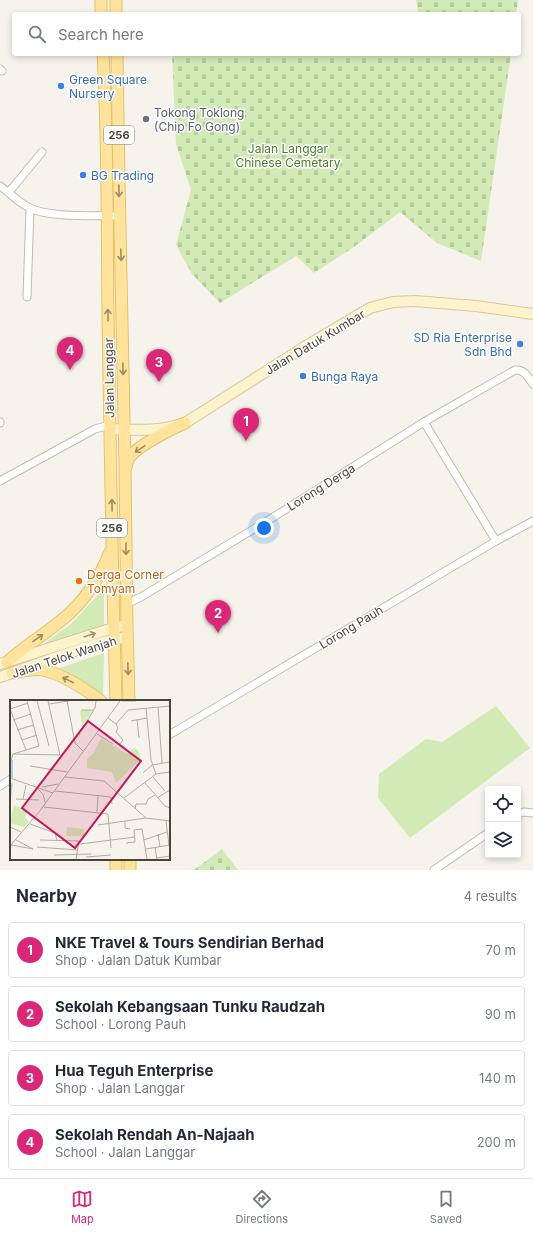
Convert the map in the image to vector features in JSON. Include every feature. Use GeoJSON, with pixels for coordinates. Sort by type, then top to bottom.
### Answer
{"type":"FeatureCollection","features":[{"type":"Feature","properties":{"kind":"main road"},"geometry":{"type":"LineString","coordinates":[[101,0],[101,12]]}},
{"type":"Feature","properties":{"kind":"main road"},"geometry":{"type":"LineString","coordinates":[[116,0],[116,12]]}},
{"type":"Feature","properties":{"kind":"main road","name":"Jalan Langgar"},"geometry":{"type":"LineString","coordinates":[[103,56],[116,700]]}},
{"type":"Feature","properties":{"kind":"main road","name":"Jalan Langgar"},"geometry":{"type":"LineString","coordinates":[[118,56],[124,429],[126,468],[126,604],[129,700]]}},
{"type":"Feature","properties":{"kind":"main road","name":"Jalan Datuk Kumbar"},"geometry":{"type":"LineString","coordinates":[[110,427],[157,430],[172,428],[185,423],[306,346],[370,308],[394,302],[415,301],[476,306],[533,314]]}},
{"type":"Feature","properties":{"kind":"main road"},"geometry":{"type":"LineString","coordinates":[[126,468],[129,458],[138,449],[169,430],[185,423]]}},
{"type":"Feature","properties":{"kind":"main road"},"geometry":{"type":"LineString","coordinates":[[4,663],[21,649],[63,620],[75,608],[99,577],[113,547]]}},
{"type":"Feature","properties":{"kind":"main road","name":"Jalan Telok Wanjah"},"geometry":{"type":"LineString","coordinates":[[0,678],[114,634],[127,625]]}},
{"type":"Feature","properties":{"kind":"main road","name":"Jalan Telok Wanjah"},"geometry":{"type":"LineString","coordinates":[[4,663],[114,634],[127,636]]}},
{"type":"Feature","properties":{"kind":"main road"},"geometry":{"type":"LineString","coordinates":[[12,673],[43,670],[69,680],[100,700]]}},
{"type":"Feature","properties":{"kind":"street"},"geometry":{"type":"LineString","coordinates":[[8,192],[42,152]]}},
{"type":"Feature","properties":{"kind":"street"},"geometry":{"type":"LineString","coordinates":[[0,186],[30,208],[42,212],[54,214],[120,216]]}},
{"type":"Feature","properties":{"kind":"street"},"geometry":{"type":"LineString","coordinates":[[27,297],[30,208]]}},
{"type":"Feature","properties":{"kind":"street","name":"Lorong Derga"},"geometry":{"type":"LineString","coordinates":[[126,604],[141,597],[272,518],[424,422],[515,370],[519,369],[533,384]]}},
{"type":"Feature","properties":{"kind":"street"},"geometry":{"type":"LineString","coordinates":[[424,422],[496,541]]}},
{"type":"Feature","properties":{"kind":"street"},"geometry":{"type":"LineString","coordinates":[[0,481],[95,429],[110,427]]}},
{"type":"Feature","properties":{"kind":"street","name":"Lorong Pauh"},"geometry":{"type":"LineString","coordinates":[[170,734],[496,541],[533,521]]}},
{"type":"Feature","properties":{"kind":"street"},"geometry":{"type":"LineString","coordinates":[[0,786],[10,780]]}},
{"type":"Feature","properties":{"kind":"street"},"geometry":{"type":"LineString","coordinates":[[521,813],[533,813]]}},
{"type":"Feature","properties":{"kind":"street"},"geometry":{"type":"LineString","coordinates":[[434,870],[485,835]]}},
{"type":"Feature","properties":{"kind":"green space"},"geometry":{"type":"Polygon","coordinates":[[[416,0],[518,0],[516,12],[418,12],[416,0]]]}},
{"type":"Feature","properties":{"kind":"green space","name":"Jalan Langgar Chinese Cemetary"},"geometry":{"type":"Polygon","coordinates":[[[172,56],[511,56],[481,261],[437,243],[400,212],[354,247],[314,273],[296,256],[220,303],[192,274],[176,245],[191,190],[176,144],[172,56]]]}},
{"type":"Feature","properties":{"kind":"green space"},"geometry":{"type":"Polygon","coordinates":[[[104,588],[104,625],[35,650],[71,624],[104,588]]]}},
{"type":"Feature","properties":{"kind":"green space"},"geometry":{"type":"Polygon","coordinates":[[[104,653],[103,695],[78,680],[54,670],[104,653]]]}},
{"type":"Feature","properties":{"kind":"green space"},"geometry":{"type":"Polygon","coordinates":[[[496,706],[530,748],[410,838],[378,798],[379,774],[426,739],[442,742],[496,706]]]}},
{"type":"Feature","properties":{"kind":"green space"},"geometry":{"type":"Polygon","coordinates":[[[222,849],[238,870],[194,870],[222,849]]]}},
{"type":"Feature","properties":{"kind":"place","name":"Green Square Nursery"},"geometry":{"type":"Point","coordinates":[61,86]}},
{"type":"Feature","properties":{"kind":"place","name":"Tokong Toklong (Chip Fo Gong)"},"geometry":{"type":"Point","coordinates":[146,119]}},
{"type":"Feature","properties":{"kind":"place","name":"BG Trading"},"geometry":{"type":"Point","coordinates":[83,175]}},
{"type":"Feature","properties":{"kind":"place","name":"SD Ria Enterprise Sdn Bhd"},"geometry":{"type":"Point","coordinates":[520,344]}},
{"type":"Feature","properties":{"kind":"place","name":"Sekolah Rendah An-Najaah"},"geometry":{"type":"Point","coordinates":[70,370]}},
{"type":"Feature","properties":{"kind":"place","name":"Bunga Raya"},"geometry":{"type":"Point","coordinates":[303,376]}},
{"type":"Feature","properties":{"kind":"place","name":"Hua Teguh Enterprise"},"geometry":{"type":"Point","coordinates":[159,382]}},
{"type":"Feature","properties":{"kind":"place","name":"NKE Travel & Tours Sendirian Berhad"},"geometry":{"type":"Point","coordinates":[246,441]}},
{"type":"Feature","properties":{"kind":"place","name":"Derga Corner Tomyam"},"geometry":{"type":"Point","coordinates":[79,581]}},
{"type":"Feature","properties":{"kind":"place","name":"Sekolah Kebangsaan Tunku Raudzah"},"geometry":{"type":"Point","coordinates":[218,633]}}]}
